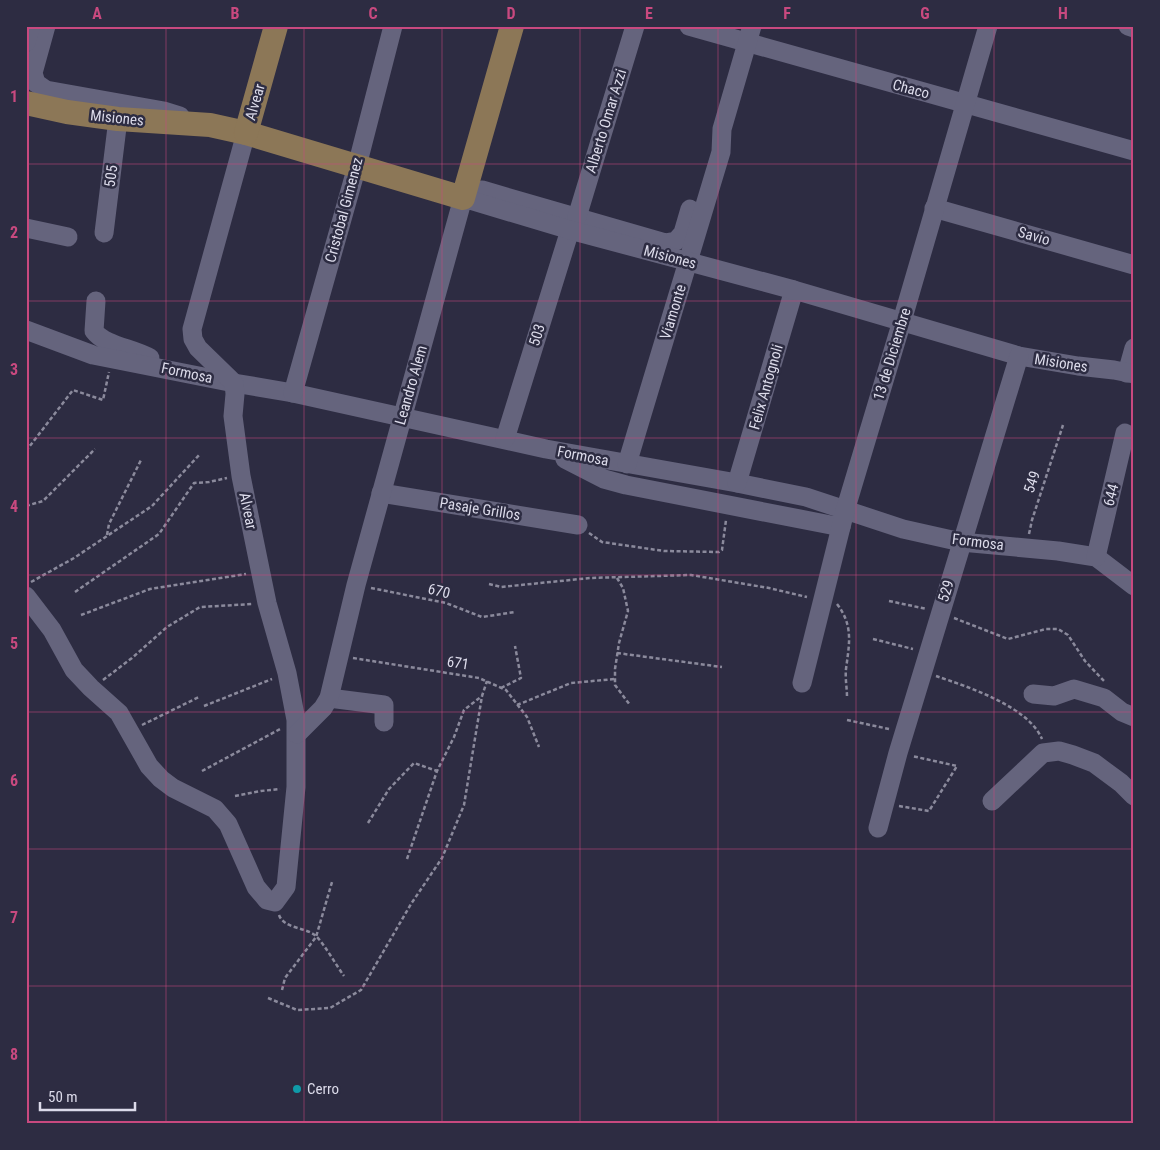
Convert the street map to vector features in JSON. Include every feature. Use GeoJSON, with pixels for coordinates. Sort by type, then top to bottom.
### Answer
{"type":"FeatureCollection","features":[{"type":"Feature","properties":{"kind":"main road","name":"Alvear"},"geometry":{"type":"LineString","coordinates":[[246,133],[276,26]]}},
{"type":"Feature","properties":{"kind":"main road","name":"Leandro Alem"},"geometry":{"type":"LineString","coordinates":[[465,192],[512,26]]}},
{"type":"Feature","properties":{"kind":"main road","name":"Misiones"},"geometry":{"type":"LineString","coordinates":[[31,93],[68,112],[118,119],[210,125],[246,133],[356,166],[465,192]]}},
{"type":"Feature","properties":{"kind":"street"},"geometry":{"type":"LineString","coordinates":[[26,42],[30,26]]}},
{"type":"Feature","properties":{"kind":"street"},"geometry":{"type":"LineString","coordinates":[[31,93],[33,73],[46,26]]}},
{"type":"Feature","properties":{"kind":"street","name":"Cristobal Gimenez"},"geometry":{"type":"LineString","coordinates":[[293,393],[393,26]]}},
{"type":"Feature","properties":{"kind":"street","name":"Alberto Omar Azzi"},"geometry":{"type":"LineString","coordinates":[[573,223],[634,26]]}},
{"type":"Feature","properties":{"kind":"street","name":"Chaco"},"geometry":{"type":"LineString","coordinates":[[689,26],[750,35],[965,104],[1134,151]]}},
{"type":"Feature","properties":{"kind":"street","name":"13 de Diciembre"},"geometry":{"type":"LineString","coordinates":[[802,683],[843,519],[988,26]]}},
{"type":"Feature","properties":{"kind":"street"},"geometry":{"type":"LineString","coordinates":[[1128,26],[1134,28]]}},
{"type":"Feature","properties":{"kind":"street","name":"Viamonte"},"geometry":{"type":"LineString","coordinates":[[627,464],[721,152],[722,129],[750,35]]}},
{"type":"Feature","properties":{"kind":"street","name":"Misiones"},"geometry":{"type":"LineString","coordinates":[[31,93],[46,90],[164,111],[210,125]]}},
{"type":"Feature","properties":{"kind":"street","name":"505"},"geometry":{"type":"LineString","coordinates":[[104,233],[118,119]]}},
{"type":"Feature","properties":{"kind":"street","name":"Viamonte"},"geometry":{"type":"LineString","coordinates":[[676,241],[683,233],[710,149],[722,129]]}},
{"type":"Feature","properties":{"kind":"street","name":"Alvear"},"geometry":{"type":"LineString","coordinates":[[246,133],[192,329],[198,348],[234,383],[233,416],[241,476],[267,602],[287,673],[296,727],[296,788],[286,888],[275,902]]}},
{"type":"Feature","properties":{"kind":"street","name":"Misiones"},"geometry":{"type":"LineString","coordinates":[[465,192],[573,223],[688,261],[1019,356],[1130,373]]}},
{"type":"Feature","properties":{"kind":"street","name":"Leandro Alem"},"geometry":{"type":"LineString","coordinates":[[296,727],[323,708],[329,698],[356,585],[465,192]]}},
{"type":"Feature","properties":{"kind":"street","name":"Savio"},"geometry":{"type":"LineString","coordinates":[[934,208],[1134,265]]}},
{"type":"Feature","properties":{"kind":"street","name":"Misiones"},"geometry":{"type":"LineString","coordinates":[[573,223],[665,243],[676,241]]}},
{"type":"Feature","properties":{"kind":"street","name":"503"},"geometry":{"type":"LineString","coordinates":[[505,440],[573,223]]}},
{"type":"Feature","properties":{"kind":"street"},"geometry":{"type":"LineString","coordinates":[[26,228],[68,237]]}},
{"type":"Feature","properties":{"kind":"street","name":"Felix Antognoli"},"geometry":{"type":"LineString","coordinates":[[738,483],[794,290]]}},
{"type":"Feature","properties":{"kind":"street"},"geometry":{"type":"LineString","coordinates":[[96,301],[94,331],[98,337],[138,351],[163,368]]}},
{"type":"Feature","properties":{"kind":"street","name":"Formosa"},"geometry":{"type":"LineString","coordinates":[[26,330],[93,355],[293,393],[546,449],[806,497],[843,519],[903,529],[962,542],[1096,557],[1134,586]]}},
{"type":"Feature","properties":{"kind":"street"},"geometry":{"type":"LineString","coordinates":[[1130,373],[1134,348]]}},
{"type":"Feature","properties":{"kind":"street","name":"529"},"geometry":{"type":"LineString","coordinates":[[878,828],[904,732],[1019,356]]}},
{"type":"Feature","properties":{"kind":"street","name":"644"},"geometry":{"type":"LineString","coordinates":[[1096,557],[1126,465],[1125,433]]}},
{"type":"Feature","properties":{"kind":"street"},"geometry":{"type":"LineString","coordinates":[[546,449],[604,479],[626,486],[729,505],[843,519]]}},
{"type":"Feature","properties":{"kind":"street","name":"Pasaje Grillos"},"geometry":{"type":"LineString","coordinates":[[381,493],[578,525]]}},
{"type":"Feature","properties":{"kind":"street"},"geometry":{"type":"LineString","coordinates":[[26,596],[52,630],[74,670],[119,713],[149,766],[173,788],[215,809],[228,824],[256,887],[267,900],[275,902]]}},
{"type":"Feature","properties":{"kind":"street"},"geometry":{"type":"LineString","coordinates":[[1034,694],[1054,696],[1074,689],[1104,698],[1122,712],[1134,717]]}},
{"type":"Feature","properties":{"kind":"street"},"geometry":{"type":"LineString","coordinates":[[329,698],[384,705],[384,722]]}},
{"type":"Feature","properties":{"kind":"street"},"geometry":{"type":"LineString","coordinates":[[992,801],[1043,753],[1059,751],[1094,763],[1121,783],[1134,796]]}},
{"type":"Feature","properties":{"kind":"path"},"geometry":{"type":"LineString","coordinates":[[26,451],[73,390],[103,400],[112,358]]}},
{"type":"Feature","properties":{"kind":"path","name":"549"},"geometry":{"type":"LineString","coordinates":[[1027,548],[1032,520],[1063,424]]}},
{"type":"Feature","properties":{"kind":"path"},"geometry":{"type":"LineString","coordinates":[[26,506],[42,501],[95,449]]}},
{"type":"Feature","properties":{"kind":"path"},"geometry":{"type":"LineString","coordinates":[[26,585],[74,558],[152,506],[200,454]]}},
{"type":"Feature","properties":{"kind":"path"},"geometry":{"type":"LineString","coordinates":[[107,535],[109,524],[141,460]]}},
{"type":"Feature","properties":{"kind":"path"},"geometry":{"type":"LineString","coordinates":[[75,592],[158,534],[194,482],[209,482],[241,476]]}},
{"type":"Feature","properties":{"kind":"path"},"geometry":{"type":"LineString","coordinates":[[578,525],[602,542],[664,551],[719,552],[722,550],[729,505]]}},
{"type":"Feature","properties":{"kind":"path"},"geometry":{"type":"LineString","coordinates":[[81,615],[150,589],[261,572]]}},
{"type":"Feature","properties":{"kind":"path"},"geometry":{"type":"LineString","coordinates":[[489,584],[501,587],[590,578],[691,575],[824,595],[842,610],[849,631],[850,646],[846,671],[847,697]]}},
{"type":"Feature","properties":{"kind":"path"},"geometry":{"type":"LineString","coordinates":[[616,578],[623,588],[628,611],[617,653],[615,685],[630,705]]}},
{"type":"Feature","properties":{"kind":"path","name":"670"},"geometry":{"type":"LineString","coordinates":[[356,585],[446,603],[482,616],[515,612]]}},
{"type":"Feature","properties":{"kind":"path"},"geometry":{"type":"LineString","coordinates":[[889,601],[940,612],[1008,639],[1046,629],[1058,629],[1068,635],[1085,661],[1112,686]]}},
{"type":"Feature","properties":{"kind":"path"},"geometry":{"type":"LineString","coordinates":[[91,688],[132,658],[167,627],[200,607],[267,602]]}},
{"type":"Feature","properties":{"kind":"path"},"geometry":{"type":"LineString","coordinates":[[874,639],[925,662],[1027,718],[1042,738],[1043,753]]}},
{"type":"Feature","properties":{"kind":"path"},"geometry":{"type":"LineString","coordinates":[[501,688],[521,678],[515,646]]}},
{"type":"Feature","properties":{"kind":"path"},"geometry":{"type":"LineString","coordinates":[[617,653],[722,667]]}},
{"type":"Feature","properties":{"kind":"path","name":"671"},"geometry":{"type":"LineString","coordinates":[[338,656],[479,678],[506,690],[527,717],[539,747]]}},
{"type":"Feature","properties":{"kind":"path"},"geometry":{"type":"LineString","coordinates":[[204,706],[287,673]]}},
{"type":"Feature","properties":{"kind":"path"},"geometry":{"type":"LineString","coordinates":[[517,705],[571,683],[615,679]]}},
{"type":"Feature","properties":{"kind":"path"},"geometry":{"type":"LineString","coordinates":[[268,998],[297,1010],[330,1008],[361,990],[411,904],[442,858],[464,805],[486,681]]}},
{"type":"Feature","properties":{"kind":"path"},"geometry":{"type":"LineString","coordinates":[[407,859],[436,771],[454,737],[464,710],[482,696]]}},
{"type":"Feature","properties":{"kind":"path"},"geometry":{"type":"LineString","coordinates":[[130,731],[199,697]]}},
{"type":"Feature","properties":{"kind":"path"},"geometry":{"type":"LineString","coordinates":[[847,720],[904,732]]}},
{"type":"Feature","properties":{"kind":"path"},"geometry":{"type":"LineString","coordinates":[[202,771],[296,727]]}},
{"type":"Feature","properties":{"kind":"path"},"geometry":{"type":"LineString","coordinates":[[885,804],[929,811],[957,766],[898,753]]}},
{"type":"Feature","properties":{"kind":"path"},"geometry":{"type":"LineString","coordinates":[[368,823],[389,789],[414,764],[436,771]]}},
{"type":"Feature","properties":{"kind":"path"},"geometry":{"type":"LineString","coordinates":[[235,796],[261,790],[296,788]]}},
{"type":"Feature","properties":{"kind":"path"},"geometry":{"type":"LineString","coordinates":[[282,990],[285,978],[316,937],[332,882]]}},
{"type":"Feature","properties":{"kind":"path"},"geometry":{"type":"LineString","coordinates":[[275,902],[281,919],[290,926],[305,930],[316,937],[344,976]]}},
{"type":"Feature","properties":{"kind":"place","name":"Cerro"},"geometry":{"type":"Point","coordinates":[297,1089]}}]}
